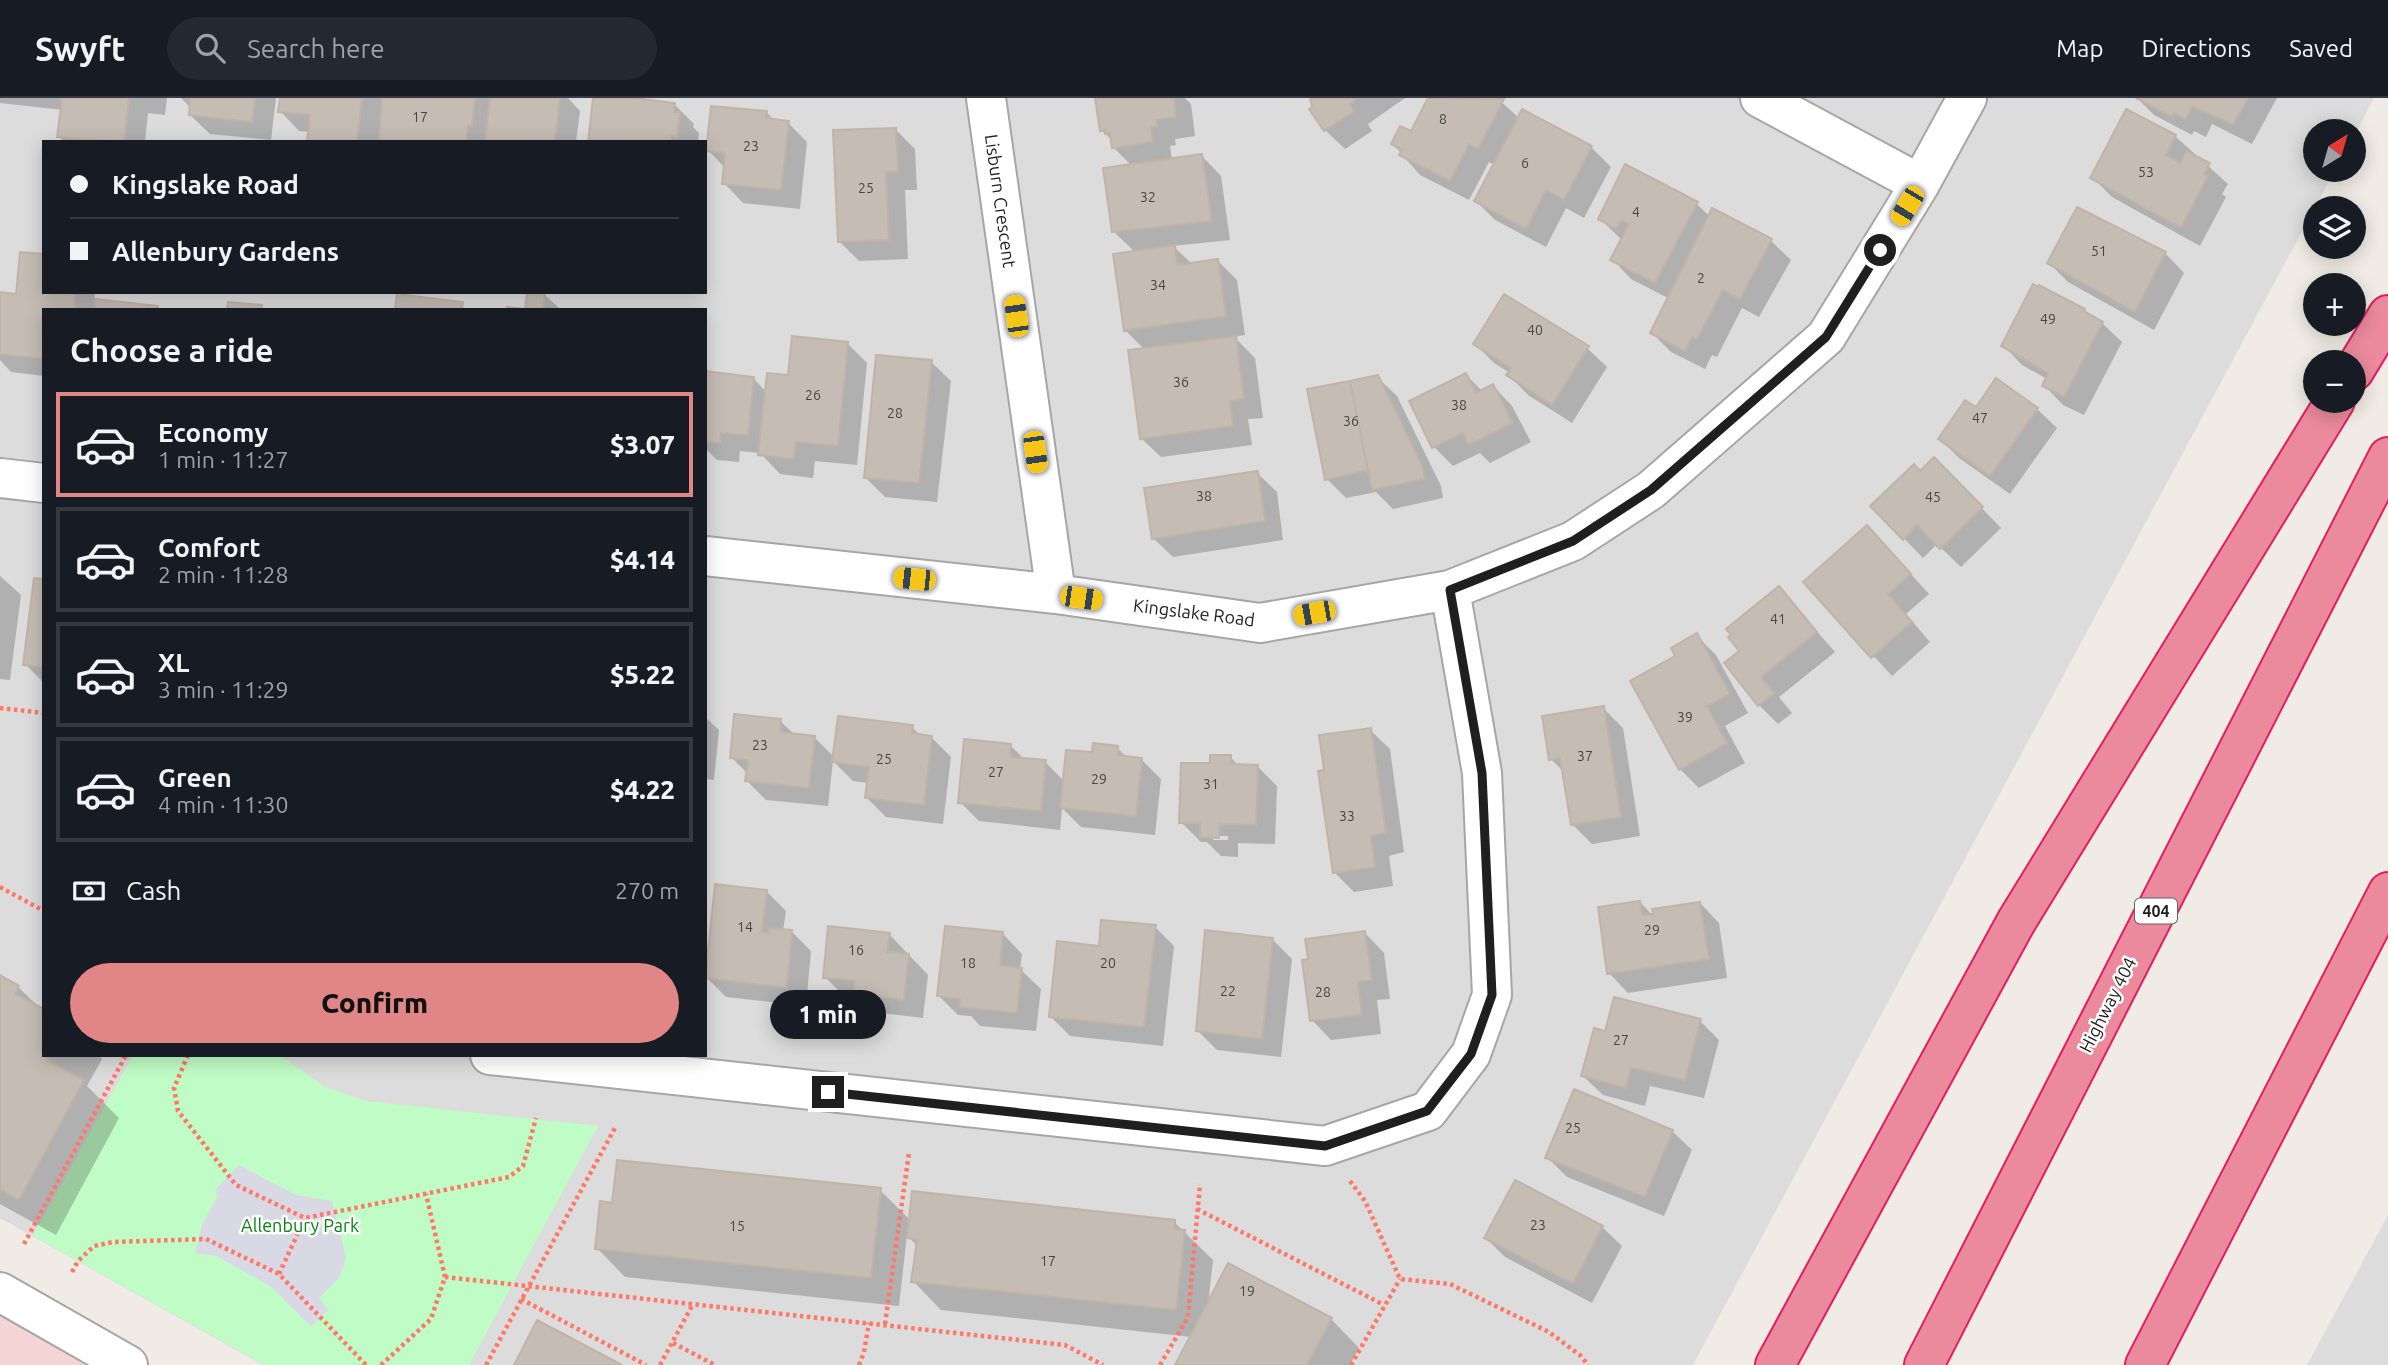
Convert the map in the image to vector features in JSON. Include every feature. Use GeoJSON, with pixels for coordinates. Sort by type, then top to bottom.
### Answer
{"type":"FeatureCollection","features":[{"type":"Feature","properties":{"kind":"highway"},"geometry":{"type":"LineString","coordinates":[[2366,351],[2388,315]]}},
{"type":"Feature","properties":{"kind":"highway"},"geometry":{"type":"LineString","coordinates":[[1775,1365],[2015,922],[2328,413]]}},
{"type":"Feature","properties":{"kind":"highway","name":"Highway 404"},"geometry":{"type":"LineString","coordinates":[[1924,1365],[2388,457]]}},
{"type":"Feature","properties":{"kind":"highway"},"geometry":{"type":"LineString","coordinates":[[2145,1365],[2388,892]]}},
{"type":"Feature","properties":{"kind":"street","name":"Lisburn Crescent"},"geometry":{"type":"LineString","coordinates":[[986,98],[1056,594]]}},
{"type":"Feature","properties":{"kind":"street"},"geometry":{"type":"LineString","coordinates":[[1760,98],[1920,184]]}},
{"type":"Feature","properties":{"kind":"street","name":"Kingslake Road"},"geometry":{"type":"LineString","coordinates":[[707,556],[1056,594],[1260,623],[1450,590],[1573,541],[1651,490],[1826,337],[1920,184],[1967,98]]}},
{"type":"Feature","properties":{"kind":"street"},"geometry":{"type":"LineString","coordinates":[[0,478],[42,483]]}},
{"type":"Feature","properties":{"kind":"street"},"geometry":{"type":"LineString","coordinates":[[507,1057],[1325,1146],[1427,1111],[1471,1054],[1492,995],[1482,773],[1450,590]]}},
{"type":"Feature","properties":{"kind":"street"},"geometry":{"type":"LineString","coordinates":[[0,1292],[128,1365]]}},
{"type":"Feature","properties":{"kind":"path"},"geometry":{"type":"LineString","coordinates":[[0,708],[42,713]]}},
{"type":"Feature","properties":{"kind":"path"},"geometry":{"type":"LineString","coordinates":[[0,887],[42,910]]}},
{"type":"Feature","properties":{"kind":"path"},"geometry":{"type":"LineString","coordinates":[[24,1244],[125,1057]]}},
{"type":"Feature","properties":{"kind":"path"},"geometry":{"type":"LineString","coordinates":[[187,1057],[174,1088],[178,1111],[236,1185],[305,1219],[509,1177],[523,1166],[536,1118]]}},
{"type":"Feature","properties":{"kind":"path"},"geometry":{"type":"LineString","coordinates":[[486,1365],[616,1126]]}},
{"type":"Feature","properties":{"kind":"path"},"geometry":{"type":"LineString","coordinates":[[1325,1146],[1364,1201],[1400,1279]]}},
{"type":"Feature","properties":{"kind":"path"},"geometry":{"type":"LineString","coordinates":[[885,1324],[909,1153]]}},
{"type":"Feature","properties":{"kind":"path"},"geometry":{"type":"LineString","coordinates":[[1160,1365],[1188,1317],[1200,1184]]}},
{"type":"Feature","properties":{"kind":"path"},"geometry":{"type":"LineString","coordinates":[[381,1365],[431,1319],[445,1277],[426,1194]]}},
{"type":"Feature","properties":{"kind":"path"},"geometry":{"type":"LineString","coordinates":[[1197,1209],[1384,1305]]}},
{"type":"Feature","properties":{"kind":"path"},"geometry":{"type":"LineString","coordinates":[[279,1274],[305,1219]]}},
{"type":"Feature","properties":{"kind":"path"},"geometry":{"type":"LineString","coordinates":[[72,1272],[78,1261],[94,1246],[113,1242],[206,1239],[279,1274],[366,1365]]}},
{"type":"Feature","properties":{"kind":"path"},"geometry":{"type":"LineString","coordinates":[[445,1277],[1065,1345],[1102,1365]]}},
{"type":"Feature","properties":{"kind":"path"},"geometry":{"type":"LineString","coordinates":[[1351,1365],[1400,1279]]}},
{"type":"Feature","properties":{"kind":"path"},"geometry":{"type":"LineString","coordinates":[[1400,1279],[1450,1284],[1549,1332],[1581,1356],[1588,1365]]}},
{"type":"Feature","properties":{"kind":"path"},"geometry":{"type":"LineString","coordinates":[[521,1299],[646,1365]]}},
{"type":"Feature","properties":{"kind":"path"},"geometry":{"type":"LineString","coordinates":[[660,1365],[693,1304]]}},
{"type":"Feature","properties":{"kind":"path"},"geometry":{"type":"LineString","coordinates":[[859,1365],[869,1322]]}},
{"type":"Feature","properties":{"kind":"path"},"geometry":{"type":"LineString","coordinates":[[673,1343],[715,1365]]}},
{"type":"Feature","properties":{"kind":"shaded area"},"geometry":{"type":"Polygon","coordinates":[[[0,98],[2374,98],[2363,119],[2303,119],[2303,182],[2329,182],[2321,196],[2303,196],[2303,230],[1693,1365],[263,1365],[0,1218],[0,98]]]}},
{"type":"Feature","properties":{"kind":"shaded area"},"geometry":{"type":"Polygon","coordinates":[[[239,1165],[296,1195],[332,1201],[346,1258],[339,1278],[319,1298],[329,1310],[311,1326],[270,1286],[216,1256],[195,1253],[202,1225],[217,1197],[216,1189],[239,1165]]]}},
{"type":"Feature","properties":{"kind":"shaded area"},"geometry":{"type":"Polygon","coordinates":[[[2388,1215],[2388,1365],[2307,1365],[2388,1215]]]}},
{"type":"Feature","properties":{"kind":"shaded area"},"geometry":{"type":"Polygon","coordinates":[[[0,1292],[128,1365],[0,1365],[0,1292]]]}},
{"type":"Feature","properties":{"kind":"green space","name":"Allenbury Park"},"geometry":{"type":"Polygon","coordinates":[[[132,1057],[282,1057],[324,1086],[366,1101],[598,1126],[469,1365],[265,1365],[33,1236],[132,1057]]]}},
{"type":"Feature","properties":{"kind":"building"},"geometry":{"type":"Polygon","coordinates":[[[62,98],[129,98],[124,140],[57,137],[62,98]]]}},
{"type":"Feature","properties":{"kind":"building"},"geometry":{"type":"Polygon","coordinates":[[[190,98],[255,98],[252,122],[189,115],[190,98]]]}},
{"type":"Feature","properties":{"kind":"building"},"geometry":{"type":"Polygon","coordinates":[[[280,98],[362,98],[357,140],[307,140],[310,115],[278,112],[280,98]]]}},
{"type":"Feature","properties":{"kind":"building"},"geometry":{"type":"Polygon","coordinates":[[[382,98],[475,98],[472,126],[468,126],[466,140],[379,140],[382,98]]]}},
{"type":"Feature","properties":{"kind":"building"},"geometry":{"type":"Polygon","coordinates":[[[490,98],[560,98],[555,140],[485,140],[490,98]]]}},
{"type":"Feature","properties":{"kind":"building"},"geometry":{"type":"Polygon","coordinates":[[[593,98],[634,98],[675,103],[674,112],[680,112],[677,137],[672,136],[671,140],[588,140],[593,98]]]}},
{"type":"Feature","properties":{"kind":"building"},"geometry":{"type":"Polygon","coordinates":[[[1095,98],[1174,98],[1176,117],[1157,120],[1157,127],[1151,127],[1153,142],[1112,148],[1110,133],[1100,131],[1095,98]]]}},
{"type":"Feature","properties":{"kind":"building"},"geometry":{"type":"Polygon","coordinates":[[[1310,98],[1358,98],[1350,104],[1354,111],[1324,131],[1309,109],[1312,107],[1310,98]]]}},
{"type":"Feature","properties":{"kind":"building"},"geometry":{"type":"Polygon","coordinates":[[[1428,98],[1504,99],[1478,149],[1469,144],[1450,181],[1399,155],[1402,150],[1391,144],[1400,126],[1411,131],[1428,98]]]}},
{"type":"Feature","properties":{"kind":"building"},"geometry":{"type":"Polygon","coordinates":[[[2136,98],[2248,98],[2233,125],[2192,106],[2186,119],[2174,113],[2172,117],[2136,98]]]}},
{"type":"Feature","properties":{"kind":"building"},"geometry":{"type":"Polygon","coordinates":[[[711,106],[767,111],[766,118],[789,121],[781,190],[722,184],[725,153],[707,151],[711,106]]]}},
{"type":"Feature","properties":{"kind":"building"},"geometry":{"type":"Polygon","coordinates":[[[1522,109],[1592,146],[1564,200],[1546,190],[1526,229],[1474,201],[1522,109]]]}},
{"type":"Feature","properties":{"kind":"building"},"geometry":{"type":"Polygon","coordinates":[[[2126,109],[2176,135],[2166,155],[2180,163],[2186,151],[2210,163],[2204,174],[2208,176],[2181,228],[2090,178],[2126,109]]]}},
{"type":"Feature","properties":{"kind":"building"},"geometry":{"type":"Polygon","coordinates":[[[896,128],[898,172],[886,172],[889,240],[838,242],[833,130],[896,128]]]}},
{"type":"Feature","properties":{"kind":"building"},"geometry":{"type":"Polygon","coordinates":[[[1202,154],[1212,221],[1112,232],[1103,168],[1202,154]]]}},
{"type":"Feature","properties":{"kind":"building"},"geometry":{"type":"Polygon","coordinates":[[[1625,164],[1698,202],[1655,283],[1610,260],[1629,224],[1622,220],[1616,229],[1598,219],[1625,164]]]}},
{"type":"Feature","properties":{"kind":"building"},"geometry":{"type":"Polygon","coordinates":[[[2077,207],[2166,252],[2135,312],[2047,263],[2077,207]]]}},
{"type":"Feature","properties":{"kind":"building"},"geometry":{"type":"Polygon","coordinates":[[[1712,208],[1772,239],[1740,299],[1723,290],[1697,339],[1692,337],[1685,351],[1650,333],[1712,208]]]}},
{"type":"Feature","properties":{"kind":"building"},"geometry":{"type":"Polygon","coordinates":[[[1175,245],[1177,265],[1218,259],[1226,316],[1124,331],[1113,254],[1175,245]]]}},
{"type":"Feature","properties":{"kind":"building"},"geometry":{"type":"Polygon","coordinates":[[[20,252],[42,254],[42,294],[74,294],[75,308],[42,308],[42,359],[0,354],[0,292],[16,294],[20,252]]]}},
{"type":"Feature","properties":{"kind":"building"},"geometry":{"type":"Polygon","coordinates":[[[2033,284],[2085,309],[2084,311],[2103,322],[2064,397],[2042,386],[2048,373],[2001,346],[2033,284]]]}},
{"type":"Feature","properties":{"kind":"building"},"geometry":{"type":"Polygon","coordinates":[[[397,294],[463,302],[462,308],[395,308],[397,294]]]}},
{"type":"Feature","properties":{"kind":"building"},"geometry":{"type":"Polygon","coordinates":[[[527,294],[545,294],[543,308],[525,308],[527,294]]]}},
{"type":"Feature","properties":{"kind":"building"},"geometry":{"type":"Polygon","coordinates":[[[1504,294],[1589,346],[1552,405],[1506,375],[1511,368],[1473,344],[1504,294]]]}},
{"type":"Feature","properties":{"kind":"building"},"geometry":{"type":"Polygon","coordinates":[[[95,299],[158,306],[158,308],[94,308],[95,299]]]}},
{"type":"Feature","properties":{"kind":"building"},"geometry":{"type":"Polygon","coordinates":[[[228,302],[262,305],[261,308],[227,308],[228,302]]]}},
{"type":"Feature","properties":{"kind":"building"},"geometry":{"type":"Polygon","coordinates":[[[792,336],[848,342],[838,446],[796,442],[794,459],[758,455],[767,373],[788,375],[792,336]]]}},
{"type":"Feature","properties":{"kind":"building"},"geometry":{"type":"Polygon","coordinates":[[[1236,336],[1244,399],[1230,401],[1233,426],[1140,439],[1128,350],[1236,336]]]}},
{"type":"Feature","properties":{"kind":"building"},"geometry":{"type":"Polygon","coordinates":[[[876,355],[932,360],[919,483],[864,478],[876,355]]]}},
{"type":"Feature","properties":{"kind":"building"},"geometry":{"type":"Polygon","coordinates":[[[707,371],[754,377],[748,435],[721,433],[720,443],[707,442],[707,371]]]}},
{"type":"Feature","properties":{"kind":"building"},"geometry":{"type":"Polygon","coordinates":[[[1466,373],[1476,393],[1493,384],[1513,423],[1469,445],[1463,433],[1432,448],[1409,401],[1466,373]]]}},
{"type":"Feature","properties":{"kind":"building"},"geometry":{"type":"Polygon","coordinates":[[[1378,375],[1422,465],[1425,479],[1372,490],[1350,381],[1378,375]]]}},
{"type":"Feature","properties":{"kind":"building"},"geometry":{"type":"Polygon","coordinates":[[[1996,378],[2038,408],[1990,476],[1938,439],[1965,400],[1976,407],[1996,378]]]}},
{"type":"Feature","properties":{"kind":"building"},"geometry":{"type":"Polygon","coordinates":[[[1350,381],[1368,470],[1325,480],[1307,389],[1350,381]]]}},
{"type":"Feature","properties":{"kind":"building"},"geometry":{"type":"Polygon","coordinates":[[[1934,457],[1983,507],[1940,549],[1917,525],[1903,540],[1870,506],[1914,464],[1920,471],[1934,457]]]}},
{"type":"Feature","properties":{"kind":"building"},"geometry":{"type":"Polygon","coordinates":[[[1258,471],[1265,521],[1152,539],[1144,488],[1258,471]]]}},
{"type":"Feature","properties":{"kind":"building"},"geometry":{"type":"Polygon","coordinates":[[[1867,525],[1911,574],[1888,594],[1912,622],[1871,658],[1803,582],[1867,525]]]}},
{"type":"Feature","properties":{"kind":"building"},"geometry":{"type":"Polygon","coordinates":[[[34,578],[42,579],[42,667],[23,665],[34,578]]]}},
{"type":"Feature","properties":{"kind":"building"},"geometry":{"type":"Polygon","coordinates":[[[1779,586],[1817,632],[1761,677],[1774,693],[1758,706],[1724,663],[1739,651],[1728,637],[1731,635],[1726,629],[1779,586]]]}},
{"type":"Feature","properties":{"kind":"building"},"geometry":{"type":"Polygon","coordinates":[[[1697,633],[1730,694],[1707,706],[1727,743],[1679,770],[1630,681],[1675,656],[1671,648],[1697,633]]]}},
{"type":"Feature","properties":{"kind":"building"},"geometry":{"type":"Polygon","coordinates":[[[1604,706],[1621,817],[1571,825],[1560,758],[1549,760],[1542,716],[1604,706]]]}},
{"type":"Feature","properties":{"kind":"building"},"geometry":{"type":"Polygon","coordinates":[[[734,714],[781,719],[780,732],[815,736],[809,788],[745,781],[748,760],[730,758],[734,714]]]}},
{"type":"Feature","properties":{"kind":"building"},"geometry":{"type":"Polygon","coordinates":[[[838,716],[913,725],[912,733],[932,736],[924,805],[865,798],[869,767],[832,762],[838,716]]]}},
{"type":"Feature","properties":{"kind":"building"},"geometry":{"type":"Polygon","coordinates":[[[1371,728],[1386,833],[1371,836],[1375,867],[1333,873],[1318,771],[1324,770],[1319,735],[1371,728]]]}},
{"type":"Feature","properties":{"kind":"building"},"geometry":{"type":"Polygon","coordinates":[[[964,739],[1011,744],[1010,757],[1046,760],[1041,811],[958,803],[964,739]]]}},
{"type":"Feature","properties":{"kind":"building"},"geometry":{"type":"Polygon","coordinates":[[[1093,743],[1118,746],[1118,755],[1142,758],[1136,816],[1060,808],[1066,750],[1092,752],[1093,743]]]}},
{"type":"Feature","properties":{"kind":"building"},"geometry":{"type":"Polygon","coordinates":[[[1210,755],[1231,755],[1231,764],[1258,765],[1256,825],[1220,824],[1219,838],[1200,837],[1200,823],[1179,823],[1181,763],[1210,763],[1210,755]]]}},
{"type":"Feature","properties":{"kind":"building"},"geometry":{"type":"Polygon","coordinates":[[[715,884],[767,890],[762,932],[769,933],[769,928],[792,930],[787,988],[707,978],[715,884]]]}},
{"type":"Feature","properties":{"kind":"building"},"geometry":{"type":"Polygon","coordinates":[[[1640,901],[1642,915],[1653,914],[1652,909],[1700,902],[1709,959],[1607,974],[1598,907],[1640,901]]]}},
{"type":"Feature","properties":{"kind":"building"},"geometry":{"type":"Polygon","coordinates":[[[1101,920],[1156,925],[1144,1027],[1049,1017],[1057,941],[1099,946],[1101,920]]]}},
{"type":"Feature","properties":{"kind":"building"},"geometry":{"type":"Polygon","coordinates":[[[828,926],[890,933],[887,952],[909,954],[904,1000],[853,993],[855,981],[823,978],[828,926]]]}},
{"type":"Feature","properties":{"kind":"building"},"geometry":{"type":"Polygon","coordinates":[[[945,926],[1003,932],[1000,965],[1022,968],[1017,1013],[959,1007],[960,999],[937,996],[945,926]]]}},
{"type":"Feature","properties":{"kind":"building"},"geometry":{"type":"Polygon","coordinates":[[[1205,930],[1273,938],[1262,1039],[1196,1031],[1205,930]]]}},
{"type":"Feature","properties":{"kind":"building"},"geometry":{"type":"Polygon","coordinates":[[[1365,931],[1372,980],[1358,982],[1362,1015],[1310,1021],[1302,960],[1308,959],[1305,939],[1365,931]]]}},
{"type":"Feature","properties":{"kind":"building"},"geometry":{"type":"Polygon","coordinates":[[[0,975],[19,986],[15,994],[42,1008],[42,1057],[47,1057],[46,1060],[84,1080],[19,1200],[0,1189],[0,975]]]}},
{"type":"Feature","properties":{"kind":"building"},"geometry":{"type":"Polygon","coordinates":[[[1614,997],[1701,1019],[1685,1080],[1631,1068],[1626,1088],[1581,1076],[1594,1028],[1605,1031],[1614,997]]]}},
{"type":"Feature","properties":{"kind":"building"},"geometry":{"type":"Polygon","coordinates":[[[1574,1089],[1673,1130],[1645,1197],[1545,1158],[1574,1089]]]}},
{"type":"Feature","properties":{"kind":"building"},"geometry":{"type":"Polygon","coordinates":[[[617,1160],[881,1188],[871,1278],[595,1249],[600,1201],[612,1203],[617,1160]]]}},
{"type":"Feature","properties":{"kind":"building"},"geometry":{"type":"Polygon","coordinates":[[[1515,1180],[1603,1226],[1573,1284],[1484,1238],[1515,1180]]]}},
{"type":"Feature","properties":{"kind":"building"},"geometry":{"type":"Polygon","coordinates":[[[912,1191],[1175,1220],[1175,1229],[1185,1230],[1176,1310],[911,1282],[917,1240],[907,1238],[912,1191]]]}},
{"type":"Feature","properties":{"kind":"building"},"geometry":{"type":"Polygon","coordinates":[[[1228,1263],[1332,1318],[1307,1365],[1175,1365],[1228,1263]]]}},
{"type":"Feature","properties":{"kind":"building"},"geometry":{"type":"Polygon","coordinates":[[[537,1320],[622,1365],[514,1365],[537,1320]]]}},
{"type":"Feature","properties":{"kind":"route"},"geometry":{"type":"LineString","coordinates":[[828,1092],[1325,1146],[1427,1111],[1471,1054],[1492,995],[1482,773],[1450,590],[1573,541],[1651,490],[1826,337],[1880,250]]}}]}
